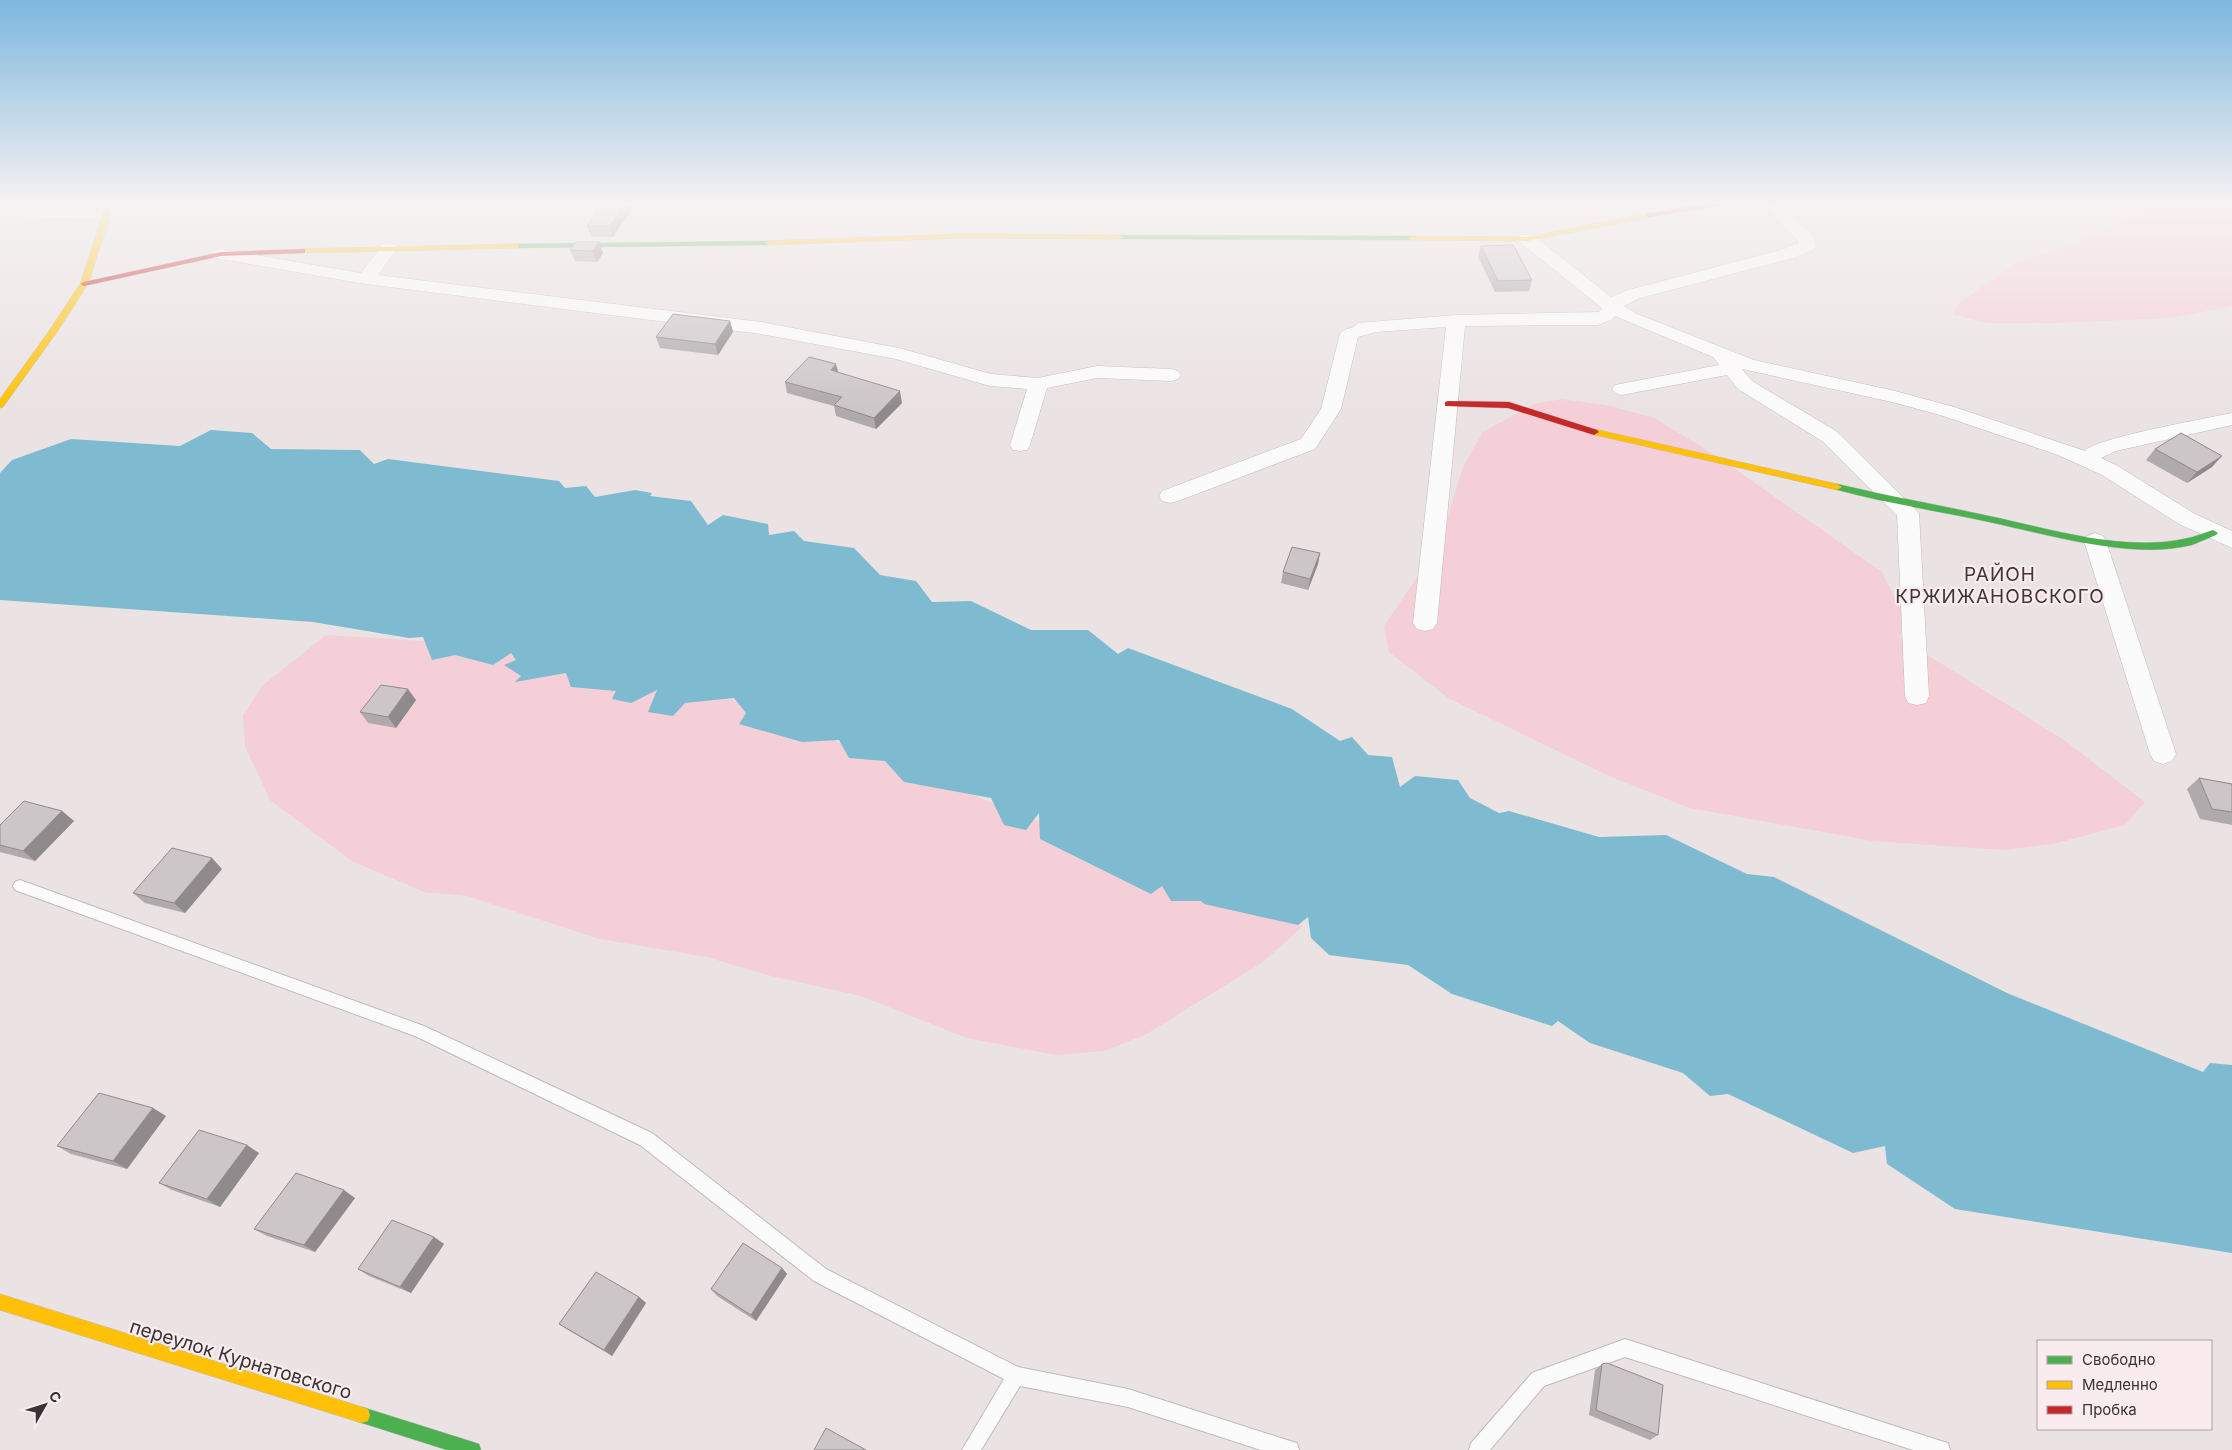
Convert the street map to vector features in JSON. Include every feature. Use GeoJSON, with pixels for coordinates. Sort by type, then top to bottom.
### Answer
{"type":"FeatureCollection","features":[{"type":"Feature","properties":{"kind":"street"},"geometry":{"type":"LineString","coordinates":[[0,404],[53,332],[84,284],[88,272]]}},
{"type":"Feature","properties":{"kind":"street"},"geometry":{"type":"LineString","coordinates":[[84,284],[140,272]]}},
{"type":"Feature","properties":{"kind":"street"},"geometry":{"type":"LineString","coordinates":[[323,272],[366,279],[761,328],[899,354],[990,380],[1038,384],[1098,372],[1172,375]]}},
{"type":"Feature","properties":{"kind":"street"},"geometry":{"type":"LineString","coordinates":[[366,279],[371,272]]}},
{"type":"Feature","properties":{"kind":"street"},"geometry":{"type":"LineString","coordinates":[[1568,272],[1611,306],[1631,318],[1724,362],[1861,389],[1947,411],[2089,460],[2213,533],[2232,540]]}},
{"type":"Feature","properties":{"kind":"street"},"geometry":{"type":"LineString","coordinates":[[1170,496],[1308,444],[1331,409],[1349,334],[1370,327],[1456,321],[1598,319],[1605,316],[1611,306],[1618,300],[1719,272]]}},
{"type":"Feature","properties":{"kind":"street"},"geometry":{"type":"LineString","coordinates":[[1425,623],[1456,321]]}},
{"type":"Feature","properties":{"kind":"street"},"geometry":{"type":"LineString","coordinates":[[1622,389],[1724,362]]}},
{"type":"Feature","properties":{"kind":"street"},"geometry":{"type":"LineString","coordinates":[[1724,362],[1745,385],[1829,436],[1908,513],[1917,696]]}},
{"type":"Feature","properties":{"kind":"street"},"geometry":{"type":"LineString","coordinates":[[1020,445],[1038,384]]}},
{"type":"Feature","properties":{"kind":"street"},"geometry":{"type":"LineString","coordinates":[[1448,404],[1509,405],[1614,438],[1894,500],[2095,541],[2151,545],[2183,543],[2200,540],[2213,533]]}},
{"type":"Feature","properties":{"kind":"street"},"geometry":{"type":"LineString","coordinates":[[2089,460],[2095,452],[2111,446],[2232,419]]}},
{"type":"Feature","properties":{"kind":"street"},"geometry":{"type":"LineString","coordinates":[[2095,541],[2163,754]]}},
{"type":"Feature","properties":{"kind":"street","name":"переулок Курнатовского"},"geometry":{"type":"LineString","coordinates":[[0,1302],[472,1450]]}},
{"type":"Feature","properties":{"kind":"lane"},"geometry":{"type":"LineString","coordinates":[[20,886],[419,1031],[646,1139],[820,1276],[1016,1376],[1128,1398],[1290,1450]]}},
{"type":"Feature","properties":{"kind":"lane"},"geometry":{"type":"LineString","coordinates":[[1478,1450],[1538,1379],[1625,1348],[1941,1450]]}},
{"type":"Feature","properties":{"kind":"lane"},"geometry":{"type":"LineString","coordinates":[[970,1450],[1016,1376]]}},
{"type":"Feature","properties":{"kind":"shaded area"},"geometry":{"type":"Polygon","coordinates":[[[2004,272],[2232,272],[2232,306],[2171,318],[2058,323],[1986,323],[1953,314],[1960,302],[2004,272]]]}},
{"type":"Feature","properties":{"kind":"shaded area"},"geometry":{"type":"Polygon","coordinates":[[[1562,399],[1611,406],[1654,418],[1715,455],[1882,572],[1904,614],[1900,638],[2064,740],[2145,802],[2125,825],[2053,844],[2003,850],[1873,841],[1690,808],[1609,776],[1448,698],[1389,652],[1384,626],[1439,545],[1463,467],[1483,432],[1534,404],[1562,399]]]}},
{"type":"Feature","properties":{"kind":"shaded area"},"geometry":{"type":"Polygon","coordinates":[[[326,635],[614,653],[1303,926],[1263,962],[1145,1035],[1104,1051],[1056,1055],[967,1038],[861,996],[767,975],[707,957],[600,939],[467,896],[424,892],[352,861],[270,800],[245,746],[243,715],[262,686],[326,635]]]}},
{"type":"Feature","properties":{"kind":"water"},"geometry":{"type":"Polygon","coordinates":[[[211,430],[252,433],[271,449],[360,450],[374,464],[388,459],[559,481],[565,488],[586,486],[595,497],[635,490],[652,493],[650,496],[691,501],[708,525],[723,515],[768,524],[769,535],[794,531],[804,541],[854,548],[880,575],[916,581],[932,602],[971,601],[1031,630],[1088,630],[1118,654],[1128,648],[1292,709],[1340,741],[1352,737],[1368,755],[1392,757],[1400,787],[1415,776],[1458,780],[1470,798],[1499,813],[1509,811],[1599,837],[1666,835],[1747,874],[1774,877],[2007,993],[2203,1072],[2210,1063],[2232,1065],[2232,1253],[1955,1209],[1887,1164],[1885,1146],[1853,1153],[1728,1094],[1710,1096],[1683,1073],[1590,1043],[1558,1021],[1552,1026],[1452,994],[1408,965],[1329,955],[1311,938],[1308,917],[1298,925],[1204,904],[1201,901],[1171,901],[1162,886],[1151,894],[1040,839],[1039,813],[1026,830],[1004,825],[991,798],[904,782],[885,761],[849,758],[839,740],[802,742],[739,724],[746,713],[734,698],[685,703],[673,716],[648,712],[657,690],[631,703],[612,699],[616,691],[571,687],[566,673],[515,682],[521,676],[504,665],[516,660],[511,653],[493,665],[455,655],[432,660],[423,637],[409,638],[313,622],[0,600],[0,473],[12,460],[71,439],[180,446],[211,430]]]}},
{"type":"Feature","properties":{"kind":"building"},"geometry":{"type":"Polygon","coordinates":[[[1493,272],[1527,272],[1532,280],[1498,281],[1493,272]]]}},
{"type":"Feature","properties":{"kind":"building"},"geometry":{"type":"Polygon","coordinates":[[[673,314],[730,321],[715,344],[656,337],[673,314]]]}},
{"type":"Feature","properties":{"kind":"building"},"geometry":{"type":"Polygon","coordinates":[[[809,357],[836,364],[831,370],[900,391],[874,418],[834,405],[842,397],[785,382],[809,357]]]}},
{"type":"Feature","properties":{"kind":"building"},"geometry":{"type":"Polygon","coordinates":[[[2181,433],[2222,456],[2197,472],[2155,449],[2181,433]]]}},
{"type":"Feature","properties":{"kind":"building"},"geometry":{"type":"Polygon","coordinates":[[[1292,547],[1320,553],[1310,579],[1283,572],[1292,547]]]}},
{"type":"Feature","properties":{"kind":"building"},"geometry":{"type":"Polygon","coordinates":[[[381,685],[408,689],[388,717],[360,712],[381,685]]]}},
{"type":"Feature","properties":{"kind":"building"},"geometry":{"type":"Polygon","coordinates":[[[2199,778],[2232,784],[2232,812],[2212,809],[2199,778]]]}},
{"type":"Feature","properties":{"kind":"building"},"geometry":{"type":"Polygon","coordinates":[[[24,801],[62,811],[23,851],[0,845],[0,825],[24,801]]]}},
{"type":"Feature","properties":{"kind":"building"},"geometry":{"type":"Polygon","coordinates":[[[172,848],[212,858],[174,903],[133,893],[172,848]]]}},
{"type":"Feature","properties":{"kind":"building"},"geometry":{"type":"Polygon","coordinates":[[[99,1093],[153,1108],[113,1161],[57,1146],[99,1093]]]}},
{"type":"Feature","properties":{"kind":"building"},"geometry":{"type":"Polygon","coordinates":[[[199,1130],[247,1145],[207,1199],[159,1183],[199,1130]]]}},
{"type":"Feature","properties":{"kind":"building"},"geometry":{"type":"Polygon","coordinates":[[[296,1173],[344,1190],[304,1245],[254,1229],[296,1173]]]}},
{"type":"Feature","properties":{"kind":"building"},"geometry":{"type":"Polygon","coordinates":[[[392,1220],[434,1237],[400,1287],[358,1269],[392,1220]]]}},
{"type":"Feature","properties":{"kind":"building"},"geometry":{"type":"Polygon","coordinates":[[[743,1243],[782,1268],[751,1315],[711,1289],[743,1243]]]}},
{"type":"Feature","properties":{"kind":"building"},"geometry":{"type":"Polygon","coordinates":[[[596,1272],[639,1297],[604,1350],[559,1324],[596,1272]]]}},
{"type":"Feature","properties":{"kind":"building"},"geometry":{"type":"Polygon","coordinates":[[[1607,1363],[1663,1385],[1658,1435],[1596,1410],[1602,1364],[1607,1363]]]}},
{"type":"Feature","properties":{"kind":"building"},"geometry":{"type":"Polygon","coordinates":[[[826,1428],[866,1450],[814,1450],[826,1428]]]}},
{"type":"Feature","properties":{"kind":"traffic: fast"},"geometry":{"type":"LineString","coordinates":[[1837,487],[2042,531],[2103,542],[2163,545],[2190,542],[2213,533]]}},
{"type":"Feature","properties":{"kind":"traffic: fast"},"geometry":{"type":"LineString","coordinates":[[362,1415],[473,1450]]}},
{"type":"Feature","properties":{"kind":"traffic: slow"},"geometry":{"type":"LineString","coordinates":[[0,405],[53,332],[84,284],[88,272]]}},
{"type":"Feature","properties":{"kind":"traffic: slow"},"geometry":{"type":"LineString","coordinates":[[1594,432],[1837,487]]}},
{"type":"Feature","properties":{"kind":"traffic: slow"},"geometry":{"type":"LineString","coordinates":[[0,1302],[362,1415]]}},
{"type":"Feature","properties":{"kind":"traffic: jam"},"geometry":{"type":"LineString","coordinates":[[84,284],[140,272]]}},
{"type":"Feature","properties":{"kind":"traffic: jam"},"geometry":{"type":"LineString","coordinates":[[1448,404],[1509,405],[1594,432]]}},
{"type":"Feature","properties":{"kind":"district","name":"РАЙОН КРЖИЖАНОВСКОГО"},"geometry":{"type":"Point","coordinates":[2000,585]}}]}
